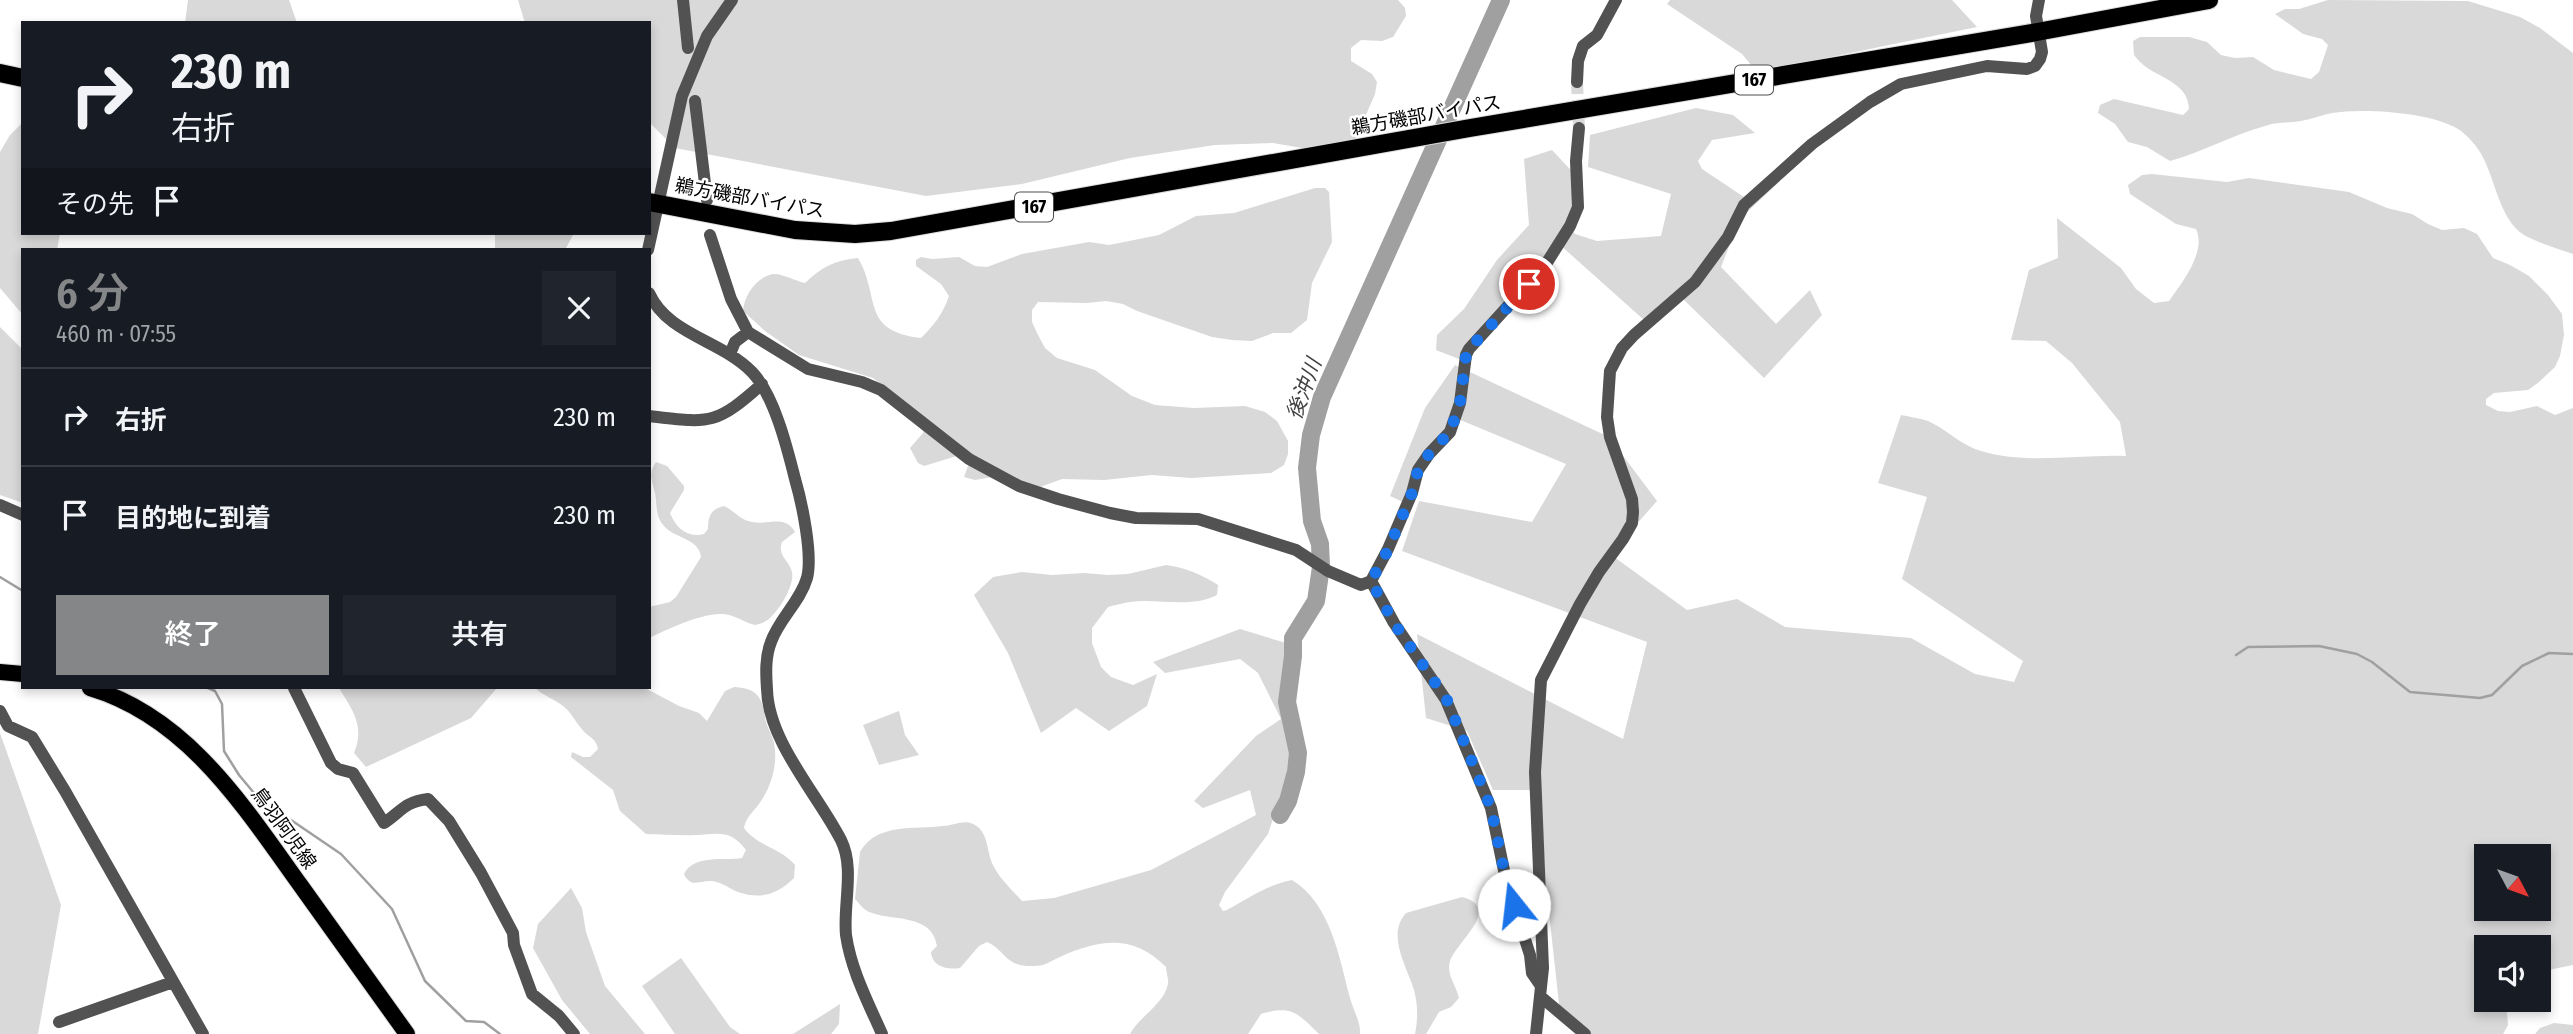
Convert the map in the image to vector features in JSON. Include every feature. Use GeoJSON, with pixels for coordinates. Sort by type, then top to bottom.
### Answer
{"type":"FeatureCollection","features":[{"type":"Feature","properties":{"kind":"highway","name":"鵜方磯部バイパス"},"geometry":{"type":"LineString","coordinates":[[654,203],[795,230],[833,233],[891,232],[2209,0]]}},
{"type":"Feature","properties":{"kind":"highway"},"geometry":{"type":"LineString","coordinates":[[0,73],[21,78]]}},
{"type":"Feature","properties":{"kind":"main road"},"geometry":{"type":"LineString","coordinates":[[0,672],[21,674]]}},
{"type":"Feature","properties":{"kind":"main road","name":"鳥羽阿児線"},"geometry":{"type":"LineString","coordinates":[[93,689],[117,698],[152,718],[182,739],[213,768],[407,1034]]}},
{"type":"Feature","properties":{"kind":"street"},"geometry":{"type":"LineString","coordinates":[[683,0],[688,48]]}},
{"type":"Feature","properties":{"kind":"street"},"geometry":{"type":"LineString","coordinates":[[651,226],[654,203],[688,79],[707,36],[732,0]]}},
{"type":"Feature","properties":{"kind":"street"},"geometry":{"type":"LineString","coordinates":[[1577,82],[1578,61],[1583,46],[1597,35],[1616,0]]}},
{"type":"Feature","properties":{"kind":"street"},"geometry":{"type":"LineString","coordinates":[[1536,1034],[1544,968],[1535,772],[1541,680],[1580,604],[1632,523],[1632,499],[1610,437],[1607,417],[1610,371],[1622,348],[1695,282],[1728,237],[1744,205],[1812,144],[1870,102],[1901,84],[1987,66],[2027,69],[2035,66],[2042,52],[2037,32],[2039,0]]}},
{"type":"Feature","properties":{"kind":"street"},"geometry":{"type":"LineString","coordinates":[[695,101],[707,200]]}},
{"type":"Feature","properties":{"kind":"street"},"geometry":{"type":"LineString","coordinates":[[710,235],[731,299],[748,332],[808,369],[862,382],[881,390],[969,459],[1019,486],[1058,499],[1136,518],[1198,519],[1296,550],[1350,582],[1361,585],[1371,581],[1388,550],[1412,493],[1418,470],[1450,432],[1460,403],[1469,349],[1546,264],[1570,226],[1578,207],[1578,128]]}},
{"type":"Feature","properties":{"kind":"street"},"geometry":{"type":"LineString","coordinates":[[651,297],[665,318],[730,354],[762,384],[796,480],[810,562],[807,579],[800,594],[771,640],[766,656],[766,693],[771,715],[786,749],[842,842],[847,873],[847,937],[856,975],[882,1034]]}},
{"type":"Feature","properties":{"kind":"street"},"geometry":{"type":"LineString","coordinates":[[730,354],[735,342],[748,332]]}},
{"type":"Feature","properties":{"kind":"street"},"geometry":{"type":"LineString","coordinates":[[651,416],[698,422],[723,416],[762,384]]}},
{"type":"Feature","properties":{"kind":"street"},"geometry":{"type":"LineString","coordinates":[[0,505],[21,514]]}},
{"type":"Feature","properties":{"kind":"street"},"geometry":{"type":"LineString","coordinates":[[1371,581],[1394,623],[1447,700],[1491,808],[1506,880],[1530,955],[1532,973],[1541,991],[1585,1034]]}},
{"type":"Feature","properties":{"kind":"street"},"geometry":{"type":"LineString","coordinates":[[294,689],[331,763],[338,769],[353,773],[384,823],[402,806],[428,799],[449,821],[513,933],[532,994],[559,1016],[574,1034]]}},
{"type":"Feature","properties":{"kind":"street"},"geometry":{"type":"LineString","coordinates":[[0,711],[8,726],[32,737],[203,1034]]}},
{"type":"Feature","properties":{"kind":"street"},"geometry":{"type":"LineString","coordinates":[[59,1022],[173,982]]}},
{"type":"Feature","properties":{"kind":"shaded area"},"geometry":{"type":"Polygon","coordinates":[[[188,0],[289,0],[296,21],[185,21],[188,0]]]}},
{"type":"Feature","properties":{"kind":"shaded area"},"geometry":{"type":"Polygon","coordinates":[[[518,0],[1398,0],[1405,8],[1406,16],[1393,37],[1382,41],[1361,40],[1351,48],[1351,61],[1372,74],[1377,82],[1375,94],[1355,140],[1308,149],[1273,143],[1215,145],[1130,158],[1022,184],[926,196],[675,148],[651,124],[651,21],[524,21],[518,0]]]}},
{"type":"Feature","properties":{"kind":"shaded area"},"geometry":{"type":"Polygon","coordinates":[[[1670,0],[1952,0],[1977,27],[1757,72],[1742,54],[1667,4],[1670,0]]]}},
{"type":"Feature","properties":{"kind":"shaded area"},"geometry":{"type":"Polygon","coordinates":[[[2328,0],[2468,1],[2520,17],[2540,28],[2573,53],[2573,254],[2529,238],[2516,228],[2503,208],[2480,152],[2467,136],[2446,123],[2414,115],[2378,111],[2332,113],[2265,126],[2170,161],[2147,147],[2128,142],[2115,124],[2098,113],[2100,105],[2114,99],[2183,115],[2189,109],[2184,94],[2174,83],[2146,67],[2134,55],[2133,41],[2140,37],[2189,37],[2207,42],[2221,55],[2235,58],[2253,57],[2274,70],[2311,79],[2319,72],[2328,45],[2322,39],[2303,34],[2275,14],[2285,9],[2299,9],[2328,0]]]}},
{"type":"Feature","properties":{"kind":"shaded area"},"geometry":{"type":"Polygon","coordinates":[[[1696,108],[1733,115],[1755,133],[1712,140],[1698,161],[1702,169],[1744,197],[1774,175],[1780,181],[1740,219],[1721,267],[1776,324],[1810,290],[1822,315],[1764,378],[1683,299],[1644,320],[1559,244],[1459,359],[1436,350],[1437,335],[1464,309],[1497,260],[1529,225],[1524,159],[1552,150],[1582,182],[1571,228],[1575,234],[1597,241],[1661,236],[1671,194],[1588,167],[1590,135],[1696,108]]]}},
{"type":"Feature","properties":{"kind":"shaded area"},"geometry":{"type":"Polygon","coordinates":[[[21,124],[21,235],[60,235],[57,248],[21,248],[21,313],[0,288],[0,152],[10,135],[21,124]]]}},
{"type":"Feature","properties":{"kind":"shaded area"},"geometry":{"type":"Polygon","coordinates":[[[2152,174],[2227,182],[2249,178],[2349,192],[2387,208],[2412,214],[2442,230],[2464,228],[2477,234],[2493,258],[2529,276],[2562,314],[2564,335],[2555,367],[2528,390],[2494,393],[2486,399],[2486,405],[2498,411],[2510,412],[2537,406],[2555,415],[2573,408],[2573,965],[2551,969],[2551,935],[2474,935],[2474,1012],[2507,1012],[2508,1025],[2503,1034],[1587,1034],[1560,1013],[1545,876],[1541,790],[1493,790],[1467,731],[1426,718],[1417,634],[1623,739],[1647,642],[1402,551],[1419,501],[1532,522],[1566,464],[1458,419],[1420,456],[1405,503],[1390,496],[1425,408],[1455,365],[1609,437],[1657,501],[1610,554],[1687,610],[1737,599],[1785,627],[1911,638],[1975,674],[2014,682],[2023,661],[1902,579],[1927,497],[1878,483],[1901,415],[1928,421],[1969,446],[1993,454],[2031,458],[2126,456],[2120,422],[2072,363],[2046,341],[2011,340],[2029,270],[2058,258],[2057,218],[2121,268],[2136,289],[2154,303],[2169,301],[2195,257],[2198,248],[2196,229],[2176,224],[2130,194],[2128,185],[2142,175],[2152,174]]]}},
{"type":"Feature","properties":{"kind":"shaded area"},"geometry":{"type":"Polygon","coordinates":[[[1315,188],[1325,188],[1329,192],[1332,242],[1312,283],[1307,320],[1291,333],[1273,333],[1252,341],[1212,337],[1123,304],[1106,301],[1038,302],[1032,310],[1032,322],[1045,348],[1057,358],[1095,370],[1132,396],[1155,405],[1194,408],[1245,406],[1265,412],[1277,421],[1288,441],[1288,454],[1284,465],[1271,473],[1191,478],[1152,475],[1104,480],[1062,479],[1040,487],[993,477],[975,480],[964,477],[969,463],[960,455],[924,466],[918,463],[910,448],[923,433],[926,422],[873,378],[799,355],[765,331],[743,311],[752,288],[767,276],[780,275],[805,283],[829,265],[858,258],[880,320],[902,334],[921,338],[938,319],[949,296],[941,284],[916,266],[916,260],[921,257],[959,257],[975,266],[987,267],[1022,254],[1089,242],[1109,245],[1159,235],[1196,216],[1234,213],[1315,188]]]}},
{"type":"Feature","properties":{"kind":"shaded area"},"geometry":{"type":"Polygon","coordinates":[[[495,235],[573,235],[566,248],[495,248],[495,235]]]}},
{"type":"Feature","properties":{"kind":"shaded area"},"geometry":{"type":"Polygon","coordinates":[[[0,327],[21,348],[21,502],[0,495],[0,327]]]}},
{"type":"Feature","properties":{"kind":"shaded area"},"geometry":{"type":"Polygon","coordinates":[[[656,462],[667,466],[684,486],[670,513],[675,523],[687,533],[704,534],[708,529],[711,514],[724,506],[748,521],[780,522],[791,526],[795,532],[782,542],[781,551],[791,568],[791,585],[780,606],[766,621],[755,625],[729,615],[711,615],[651,637],[651,607],[670,602],[676,597],[701,557],[696,546],[664,526],[657,508],[652,469],[656,462]]]}},
{"type":"Feature","properties":{"kind":"shaded area"},"geometry":{"type":"Polygon","coordinates":[[[1166,565],[1187,570],[1212,581],[1218,585],[1217,595],[1196,601],[1141,601],[1108,607],[1092,628],[1092,643],[1101,667],[1111,677],[1133,685],[1157,674],[1147,706],[1109,731],[1076,708],[1041,733],[1008,653],[974,595],[993,577],[1022,572],[1108,575],[1128,574],[1166,565]]]}},
{"type":"Feature","properties":{"kind":"shaded area"},"geometry":{"type":"Polygon","coordinates":[[[1240,629],[1286,643],[1282,691],[1291,754],[1268,834],[1225,892],[1219,905],[1223,911],[1227,910],[1266,889],[1292,880],[1305,890],[1325,917],[1332,933],[1360,1034],[1319,1034],[1299,1016],[1280,1010],[1261,1014],[1248,1034],[1130,1034],[1162,998],[1168,984],[1166,967],[1141,949],[1116,943],[1102,944],[1089,946],[1041,965],[1024,966],[1011,961],[987,942],[979,946],[960,968],[946,968],[937,964],[932,957],[931,952],[937,946],[927,928],[908,920],[867,911],[855,899],[860,852],[867,842],[876,836],[897,829],[962,822],[975,825],[984,836],[995,868],[1022,901],[1054,898],[1151,870],[1256,815],[1250,790],[1203,808],[1194,801],[1256,736],[1281,719],[1258,673],[1240,659],[1165,673],[1153,662],[1240,629]]]}},
{"type":"Feature","properties":{"kind":"shaded area"},"geometry":{"type":"Polygon","coordinates":[[[734,687],[748,689],[757,695],[773,740],[773,773],[768,788],[744,828],[755,839],[795,865],[794,878],[769,894],[746,894],[716,882],[693,883],[687,879],[684,874],[695,863],[742,858],[746,850],[735,839],[724,834],[646,834],[620,811],[613,790],[571,757],[572,752],[590,757],[598,749],[595,742],[566,709],[536,689],[647,689],[699,713],[707,721],[725,691],[734,687]]]}},
{"type":"Feature","properties":{"kind":"shaded area"},"geometry":{"type":"Polygon","coordinates":[[[340,689],[496,689],[471,718],[366,767],[354,753],[358,727],[340,689]]]}},
{"type":"Feature","properties":{"kind":"shaded area"},"geometry":{"type":"Polygon","coordinates":[[[899,711],[905,735],[919,755],[879,765],[863,725],[899,711]]]}},
{"type":"Feature","properties":{"kind":"shaded area"},"geometry":{"type":"Polygon","coordinates":[[[0,733],[61,905],[38,1034],[0,1034],[0,733]]]}},
{"type":"Feature","properties":{"kind":"shaded area"},"geometry":{"type":"Polygon","coordinates":[[[571,888],[582,908],[586,932],[605,986],[645,1034],[590,1034],[562,1000],[533,948],[538,924],[571,888]]]}},
{"type":"Feature","properties":{"kind":"shaded area"},"geometry":{"type":"Polygon","coordinates":[[[1462,897],[1474,902],[1478,917],[1450,961],[1450,975],[1459,998],[1451,1007],[1439,1012],[1426,1034],[1415,1034],[1416,1001],[1400,951],[1400,922],[1406,913],[1462,897]]]}},
{"type":"Feature","properties":{"kind":"shaded area"},"geometry":{"type":"Polygon","coordinates":[[[681,958],[730,1027],[740,1034],[675,1034],[642,986],[681,958]]]}},
{"type":"Feature","properties":{"kind":"shaded area"},"geometry":{"type":"Polygon","coordinates":[[[840,1004],[839,1024],[831,1034],[793,1034],[840,1004]]]}},
{"type":"Feature","properties":{"kind":"shaded area"},"geometry":{"type":"Polygon","coordinates":[[[2554,1023],[2573,1025],[2573,1034],[2535,1034],[2540,1028],[2554,1023]]]}},
{"type":"Feature","properties":{"kind":"waterway","name":"後沖川"},"geometry":{"type":"LineString","coordinates":[[1280,815],[1288,801],[1298,753],[1287,702],[1293,638],[1316,601],[1321,567],[1320,544],[1312,521],[1307,468],[1311,435],[1322,397],[1501,0]]}},
{"type":"Feature","properties":{"kind":"waterway"},"geometry":{"type":"LineString","coordinates":[[0,577],[21,590]]}},
{"type":"Feature","properties":{"kind":"waterway"},"geometry":{"type":"LineString","coordinates":[[2236,655],[2248,647],[2319,646],[2357,654],[2372,662],[2410,692],[2480,698],[2492,695],[2522,666],[2549,653],[2573,654]]}},
{"type":"Feature","properties":{"kind":"waterway"},"geometry":{"type":"LineString","coordinates":[[210,689],[215,691],[222,704],[224,751],[254,793],[341,854],[392,909],[425,981],[466,1021],[484,1022],[500,1034]]}},
{"type":"Feature","properties":{"kind":"tunnel"},"geometry":{"type":"LineString","coordinates":[[688,48],[695,101]]}},
{"type":"Feature","properties":{"kind":"tunnel"},"geometry":{"type":"LineString","coordinates":[[1577,82],[1579,128]]}},
{"type":"Feature","properties":{"kind":"route"},"geometry":{"type":"LineString","coordinates":[[1514,905],[1491,808],[1447,700],[1394,623],[1371,581],[1388,550],[1412,493],[1418,470],[1450,432],[1460,403],[1469,349],[1529,284]]}}]}
